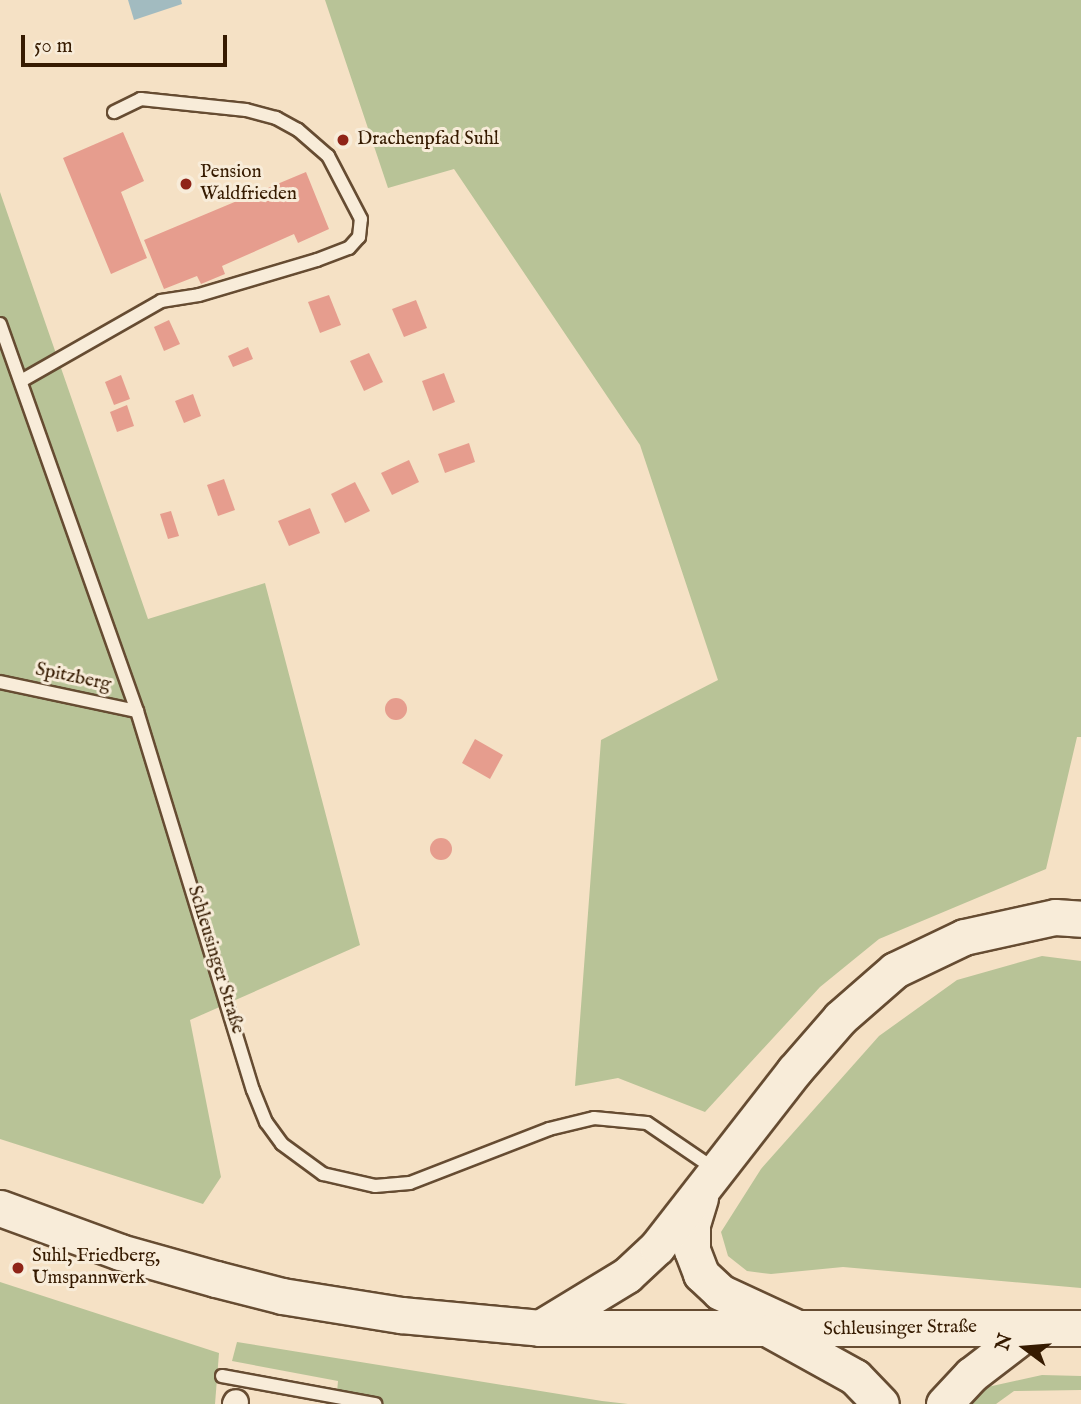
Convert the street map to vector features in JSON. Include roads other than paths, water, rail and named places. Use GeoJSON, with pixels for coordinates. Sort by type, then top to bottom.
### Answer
{"type":"FeatureCollection","features":[{"type":"Feature","properties":{"kind":"main road"},"geometry":{"type":"LineString","coordinates":[[0,1209],[120,1252],[282,1296],[401,1315],[540,1328],[627,1275],[710,1183],[840,1018],[895,970],[964,937],[1055,917],[1081,919]]}},
{"type":"Feature","properties":{"kind":"main road"},"geometry":{"type":"LineString","coordinates":[[710,1183],[692,1224],[692,1250],[701,1274],[720,1292],[788,1331],[855,1377],[881,1404]]}},
{"type":"Feature","properties":{"kind":"main road","name":"Schleusinger Straße"},"geometry":{"type":"LineString","coordinates":[[540,1328],[788,1331],[1081,1328]]}},
{"type":"Feature","properties":{"kind":"main road"},"geometry":{"type":"LineString","coordinates":[[944,1404],[971,1374],[1032,1328]]}},
{"type":"Feature","properties":{"kind":"lane"},"geometry":{"type":"LineString","coordinates":[[20,381],[161,301],[199,296],[317,260],[349,248],[359,237],[361,219],[328,156],[298,130],[276,118],[246,110],[141,99],[114,112]]}},
{"type":"Feature","properties":{"kind":"lane","name":"Schleusinger Straße"},"geometry":{"type":"LineString","coordinates":[[0,324],[138,711],[253,1090],[266,1122],[302,1160],[349,1183],[410,1183],[549,1129],[594,1118],[647,1123],[710,1183]]}},
{"type":"Feature","properties":{"kind":"lane","name":"Spitzberg"},"geometry":{"type":"LineString","coordinates":[[0,682],[138,711]]}},
{"type":"Feature","properties":{"kind":"lane"},"geometry":{"type":"LineString","coordinates":[[222,1376],[375,1404]]}},
{"type":"Feature","properties":{"kind":"water"},"geometry":{"type":"Polygon","coordinates":[[[128,0],[181,0],[182,4],[134,20],[128,0]]]}},
{"type":"Feature","properties":{"kind":"place","name":"Drachenpfad Suhl"},"geometry":{"type":"Point","coordinates":[343,140]}},
{"type":"Feature","properties":{"kind":"place","name":"Pension Waldfrieden"},"geometry":{"type":"Point","coordinates":[186,184]}},
{"type":"Feature","properties":{"kind":"place","name":"Suhl, Friedberg, Umspannwerk"},"geometry":{"type":"Point","coordinates":[18,1268]}}]}
